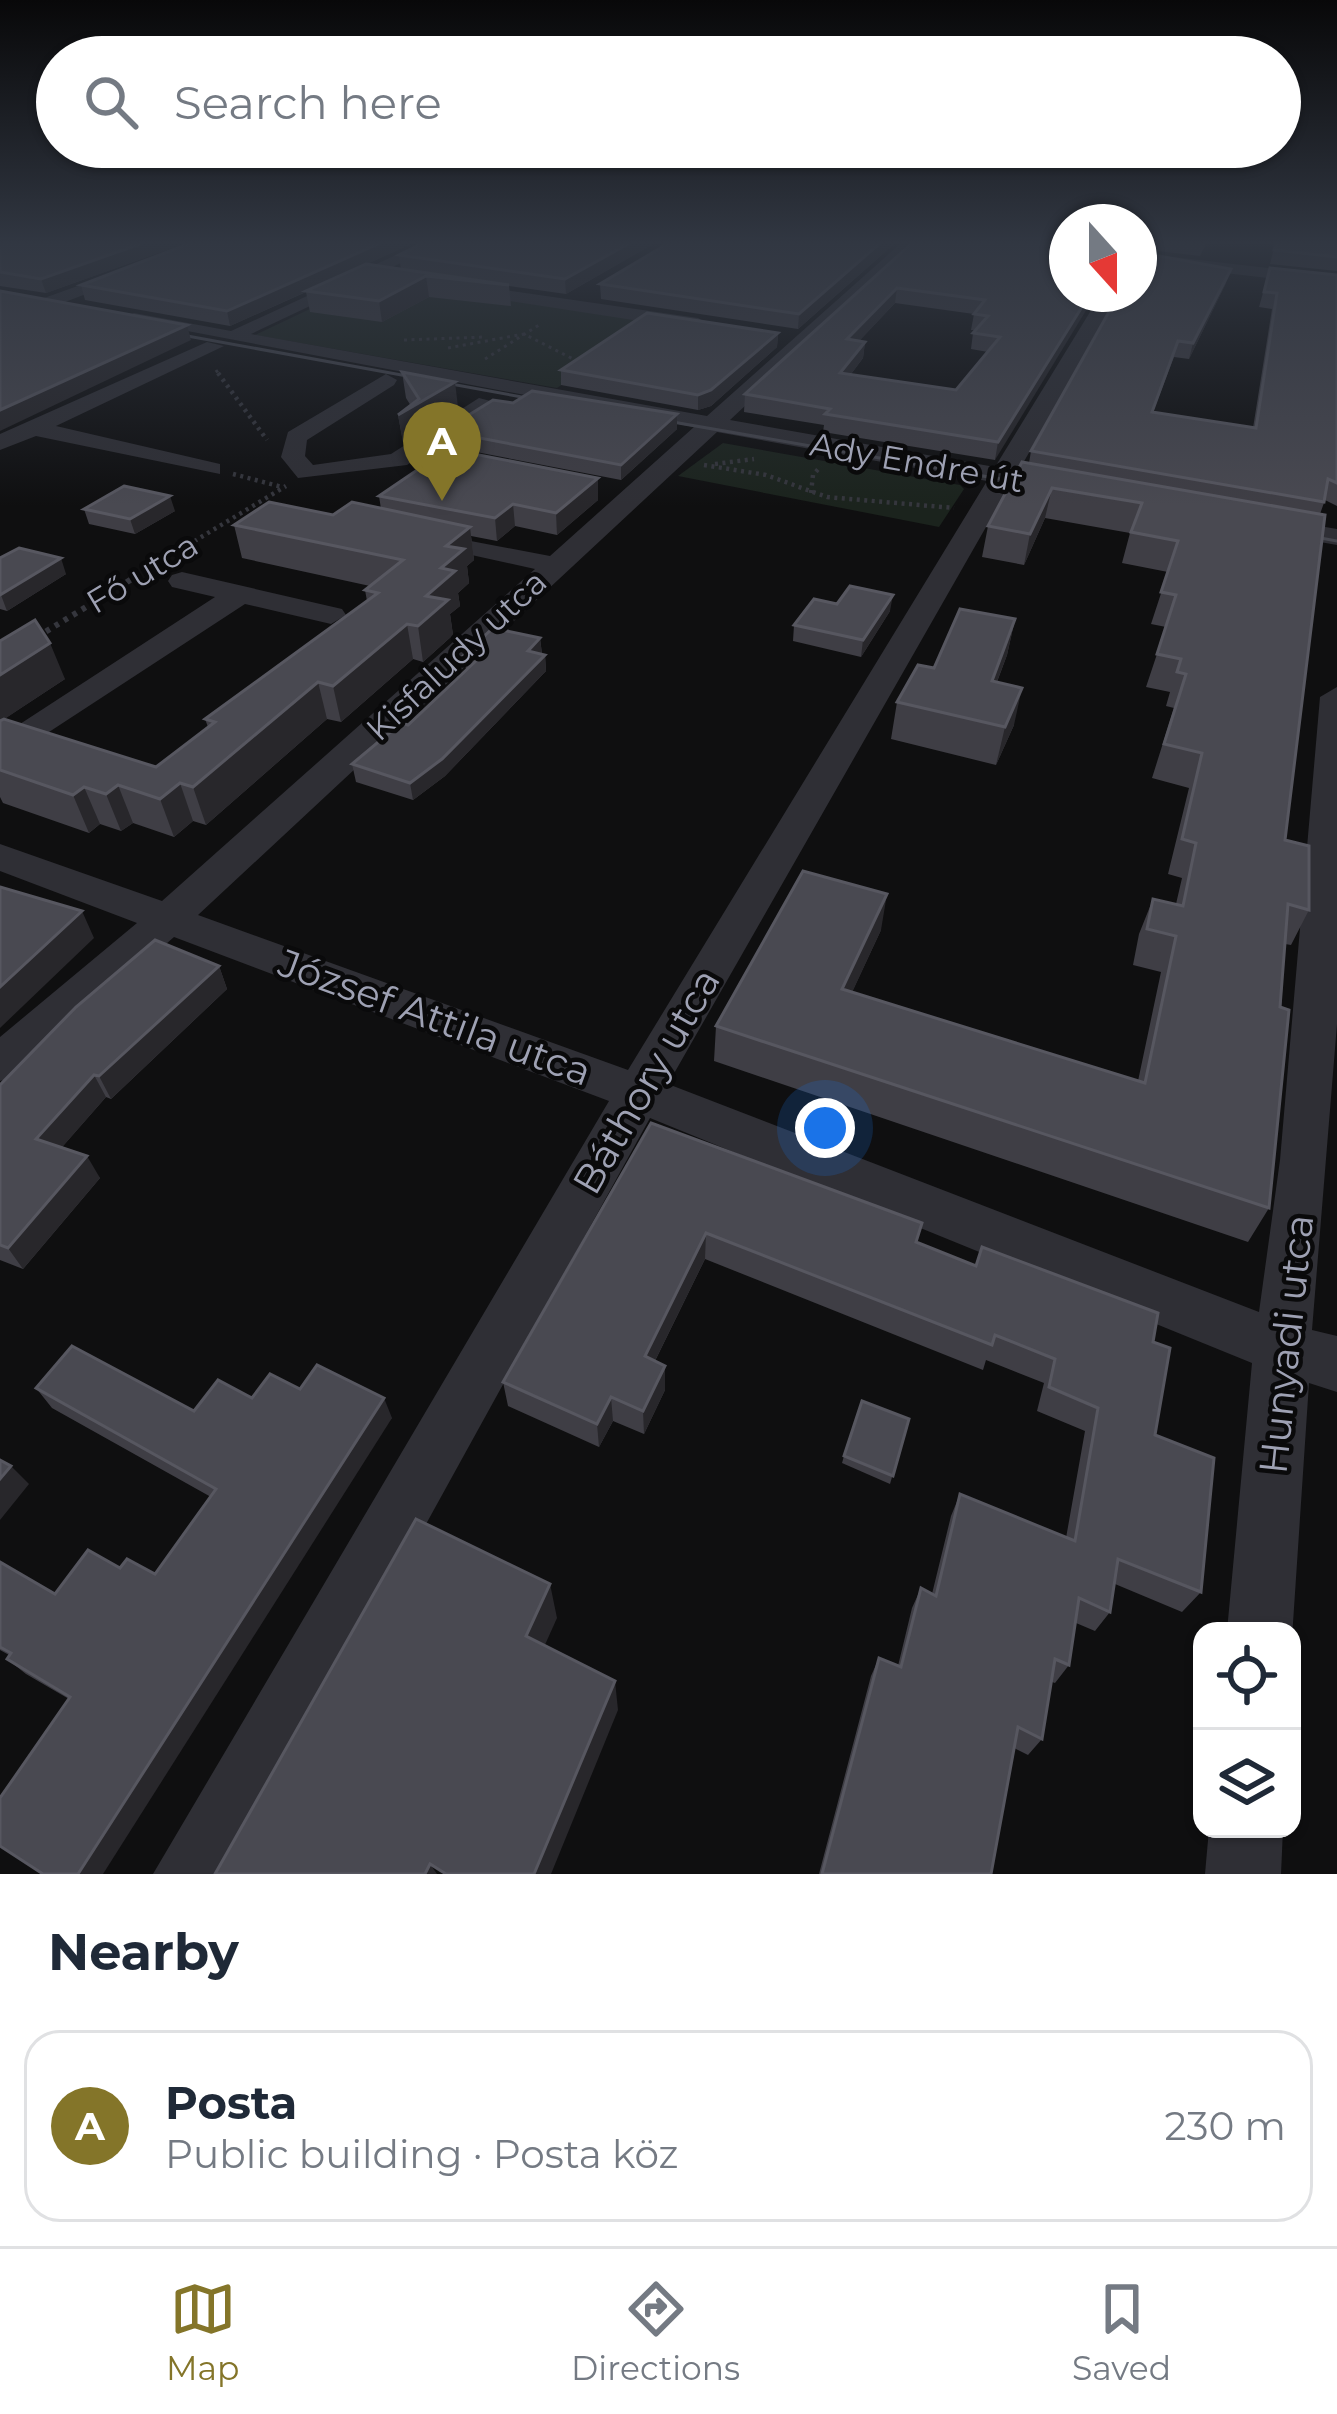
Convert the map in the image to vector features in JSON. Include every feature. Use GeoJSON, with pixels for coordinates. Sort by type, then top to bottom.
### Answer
{"type":"FeatureCollection","features":[{"type":"Feature","properties":{"kind":"street","name":"Ady Endre út"},"geometry":{"type":"LineString","coordinates":[[161,331],[445,384],[673,414],[709,425]]}},
{"type":"Feature","properties":{"kind":"street"},"geometry":{"type":"LineString","coordinates":[[189,331],[219,343]]}},
{"type":"Feature","properties":{"kind":"street","name":"Ady Endre út"},"geometry":{"type":"LineString","coordinates":[[198,331],[380,373]]}},
{"type":"Feature","properties":{"kind":"street"},"geometry":{"type":"LineString","coordinates":[[0,443],[244,331]]}},
{"type":"Feature","properties":{"kind":"street","name":"Kisfaludy utca"},"geometry":{"type":"LineString","coordinates":[[0,1064],[169,918],[554,565],[621,492],[670,460],[709,425],[798,331]]}},
{"type":"Feature","properties":{"kind":"street","name":"Báthory utca"},"geometry":{"type":"LineString","coordinates":[[191,1874],[639,1093],[1087,331]]}},
{"type":"Feature","properties":{"kind":"street"},"geometry":{"type":"LineString","coordinates":[[380,373],[296,437],[292,457],[299,467],[307,473],[398,460],[497,396]]}},
{"type":"Feature","properties":{"kind":"street","name":"Ady Endre út"},"geometry":{"type":"LineString","coordinates":[[445,384],[1045,484]]}},
{"type":"Feature","properties":{"kind":"street"},"geometry":{"type":"LineString","coordinates":[[33,428],[211,469]]}},
{"type":"Feature","properties":{"kind":"street"},"geometry":{"type":"LineString","coordinates":[[1247,521],[1337,537]]}},
{"type":"Feature","properties":{"kind":"street"},"geometry":{"type":"LineString","coordinates":[[396,530],[554,565]]}},
{"type":"Feature","properties":{"kind":"street"},"geometry":{"type":"LineString","coordinates":[[182,581],[331,616]]}},
{"type":"Feature","properties":{"kind":"street"},"geometry":{"type":"LineString","coordinates":[[0,753],[238,595]]}},
{"type":"Feature","properties":{"kind":"street","name":"Hunyadi utca"},"geometry":{"type":"LineString","coordinates":[[1263,1622],[1310,1356],[1305,1160],[1337,697]]}},
{"type":"Feature","properties":{"kind":"street","name":"József Attila utca"},"geometry":{"type":"LineString","coordinates":[[0,856],[639,1093],[1310,1356]]}},
{"type":"Feature","properties":{"kind":"street"},"geometry":{"type":"LineString","coordinates":[[1243,1874],[1245,1838]]}},
{"type":"Feature","properties":{"kind":"path"},"geometry":{"type":"LineString","coordinates":[[484,359],[528,331]]}},
{"type":"Feature","properties":{"kind":"path"},"geometry":{"type":"LineString","coordinates":[[380,373],[524,334],[586,365]]}},
{"type":"Feature","properties":{"kind":"path"},"geometry":{"type":"LineString","coordinates":[[219,343],[266,437]]}},
{"type":"Feature","properties":{"kind":"path"},"geometry":{"type":"LineString","coordinates":[[670,460],[766,476],[825,492]]}},
{"type":"Feature","properties":{"kind":"path"},"geometry":{"type":"LineString","coordinates":[[811,490],[813,475],[826,460]]}},
{"type":"Feature","properties":{"kind":"path","name":"Fő utca"},"geometry":{"type":"LineString","coordinates":[[20,647],[284,487],[211,469]]}},
{"type":"Feature","properties":{"kind":"path"},"geometry":{"type":"LineString","coordinates":[[811,490],[979,511]]}},
{"type":"Feature","properties":{"kind":"shaded area"},"geometry":{"type":"Polygon","coordinates":[[[262,331],[639,331],[557,388],[255,335],[262,331]]]}},
{"type":"Feature","properties":{"kind":"shaded area"},"geometry":{"type":"Polygon","coordinates":[[[723,443],[964,489],[939,527],[678,476],[723,443]]]}},
{"type":"Feature","properties":{"kind":"building"},"geometry":{"type":"Polygon","coordinates":[[[0,331],[173,331],[0,410],[0,331]]]}},
{"type":"Feature","properties":{"kind":"building"},"geometry":{"type":"Polygon","coordinates":[[[619,331],[778,333],[711,390],[698,395],[561,370],[619,331]]]}},
{"type":"Feature","properties":{"kind":"building"},"geometry":{"type":"Polygon","coordinates":[[[814,331],[854,331],[847,339],[865,342],[840,373],[956,390],[1000,337],[974,331],[1067,331],[998,442],[825,414],[830,409],[745,394],[814,331]]]}},
{"type":"Feature","properties":{"kind":"building"},"geometry":{"type":"Polygon","coordinates":[[[1098,331],[1199,331],[1193,343],[1178,341],[1152,412],[1256,428],[1271,331],[1337,331],[1337,483],[1328,479],[1324,502],[1031,451],[1098,331]]]}},
{"type":"Feature","properties":{"kind":"building"},"geometry":{"type":"Polygon","coordinates":[[[402,372],[455,382],[398,415],[419,399],[402,372]]]}},
{"type":"Feature","properties":{"kind":"building"},"geometry":{"type":"Polygon","coordinates":[[[532,391],[677,414],[621,465],[443,431],[493,400],[513,403],[532,391]]]}},
{"type":"Feature","properties":{"kind":"building"},"geometry":{"type":"Polygon","coordinates":[[[448,449],[598,478],[556,513],[513,504],[495,518],[379,496],[448,449]]]}},
{"type":"Feature","properties":{"kind":"building"},"geometry":{"type":"Polygon","coordinates":[[[1022,462],[1325,515],[1285,840],[1309,846],[1309,910],[1288,904],[1280,1007],[1289,1010],[1269,1208],[716,1026],[803,871],[887,894],[842,989],[1145,1083],[1176,936],[1147,929],[1153,899],[1183,906],[1196,843],[1182,839],[1202,753],[1164,744],[1186,674],[1177,672],[1181,659],[1157,654],[1176,595],[1161,592],[1178,541],[1131,532],[1142,503],[1052,488],[1030,534],[988,526],[1022,462]]]}},
{"type":"Feature","properties":{"kind":"building"},"geometry":{"type":"Polygon","coordinates":[[[124,486],[170,496],[130,519],[84,509],[124,486]]]}},
{"type":"Feature","properties":{"kind":"building"},"geometry":{"type":"Polygon","coordinates":[[[269,502],[333,515],[352,502],[470,527],[446,546],[464,549],[441,568],[455,571],[426,596],[448,600],[418,626],[407,624],[333,686],[318,682],[193,787],[180,783],[160,799],[118,785],[106,794],[84,787],[73,795],[0,770],[0,721],[4,719],[156,767],[215,722],[205,719],[378,593],[365,590],[403,560],[234,525],[269,502]]]}},
{"type":"Feature","properties":{"kind":"building"},"geometry":{"type":"Polygon","coordinates":[[[19,548],[61,558],[0,595],[0,558],[19,548]]]}},
{"type":"Feature","properties":{"kind":"building"},"geometry":{"type":"Polygon","coordinates":[[[850,586],[893,595],[863,640],[794,625],[814,599],[837,604],[850,586]]]}},
{"type":"Feature","properties":{"kind":"building"},"geometry":{"type":"Polygon","coordinates":[[[960,609],[1015,619],[992,681],[1022,688],[1005,727],[897,702],[918,665],[934,668],[960,609]]]}},
{"type":"Feature","properties":{"kind":"building"},"geometry":{"type":"Polygon","coordinates":[[[35,620],[50,643],[0,675],[0,641],[35,620]]]}},
{"type":"Feature","properties":{"kind":"building"},"geometry":{"type":"Polygon","coordinates":[[[493,628],[540,638],[528,651],[545,655],[442,759],[410,783],[352,764],[401,723],[408,725],[479,658],[464,655],[493,628]]]}},
{"type":"Feature","properties":{"kind":"building"},"geometry":{"type":"Polygon","coordinates":[[[0,887],[82,911],[0,987],[0,887]]]}},
{"type":"Feature","properties":{"kind":"building"},"geometry":{"type":"Polygon","coordinates":[[[155,940],[219,966],[99,1076],[94,1075],[36,1139],[87,1156],[8,1248],[0,1245],[0,1085],[76,1007],[155,940]]]}},
{"type":"Feature","properties":{"kind":"building"},"geometry":{"type":"Polygon","coordinates":[[[651,1123],[922,1223],[916,1242],[976,1266],[982,1247],[1158,1313],[1153,1342],[1170,1348],[1155,1435],[1214,1458],[1201,1592],[1118,1559],[1110,1612],[1079,1598],[1069,1665],[1055,1659],[1042,1739],[1018,1727],[991,1874],[822,1874],[879,1658],[901,1667],[921,1588],[936,1596],[960,1494],[1075,1541],[1098,1408],[1049,1387],[1055,1359],[995,1335],[992,1345],[706,1233],[645,1356],[665,1366],[643,1411],[611,1397],[597,1424],[503,1382],[651,1123]]]}},
{"type":"Feature","properties":{"kind":"building"},"geometry":{"type":"Polygon","coordinates":[[[72,1346],[194,1411],[218,1380],[252,1398],[270,1374],[300,1389],[317,1365],[384,1398],[78,1874],[43,1874],[0,1846],[0,1798],[70,1697],[7,1659],[11,1653],[0,1647],[0,1562],[55,1594],[88,1550],[120,1568],[127,1559],[155,1574],[216,1489],[36,1388],[72,1346]]]}},
{"type":"Feature","properties":{"kind":"building"},"geometry":{"type":"Polygon","coordinates":[[[862,1401],[909,1419],[893,1476],[844,1456],[862,1401]]]}},
{"type":"Feature","properties":{"kind":"building"},"geometry":{"type":"Polygon","coordinates":[[[0,1460],[11,1466],[0,1479],[0,1460]]]}},
{"type":"Feature","properties":{"kind":"building"},"geometry":{"type":"Polygon","coordinates":[[[416,1519],[550,1584],[526,1636],[615,1681],[534,1874],[446,1874],[430,1864],[425,1874],[215,1874],[416,1519]]]}},
{"type":"Feature","properties":{"kind":"tram line"},"geometry":{"type":"LineString","coordinates":[[162,331],[555,403]]}},
{"type":"Feature","properties":{"kind":"tram line"},"geometry":{"type":"LineString","coordinates":[[644,417],[1046,487]]}},
{"type":"Feature","properties":{"kind":"tram line"},"geometry":{"type":"LineString","coordinates":[[1288,532],[1337,541]]}},
{"type":"Feature","properties":{"kind":"place","name":"Posta"},"geometry":{"type":"Point","coordinates":[442,501]}}]}
